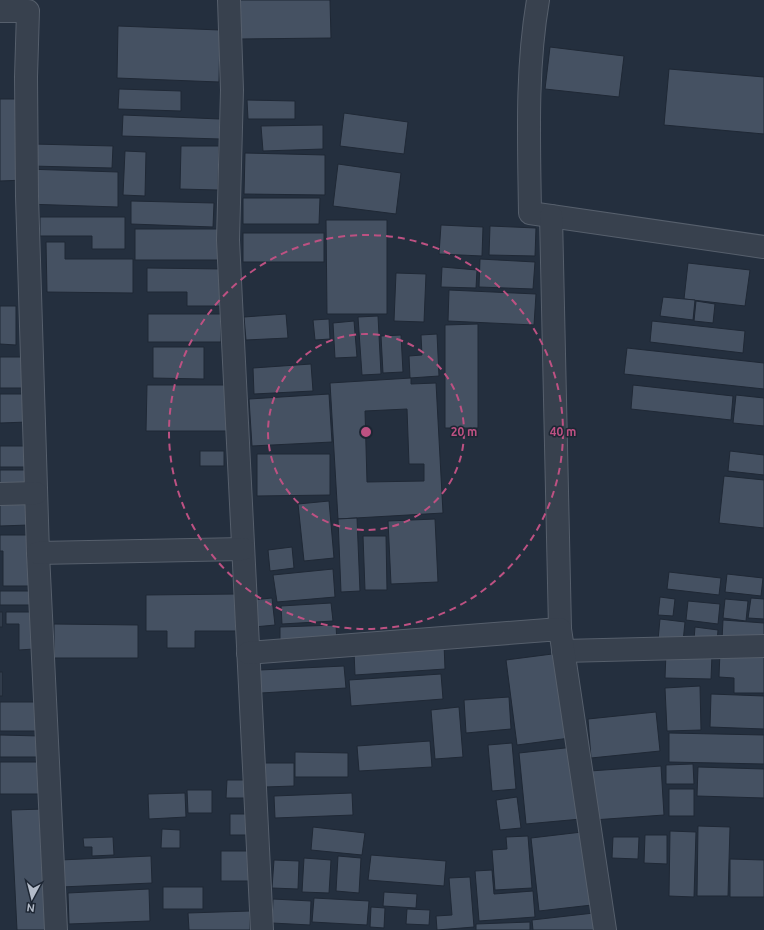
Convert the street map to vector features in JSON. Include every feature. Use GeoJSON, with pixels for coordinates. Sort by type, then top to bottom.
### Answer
{"type":"FeatureCollection","features":[{"type":"Feature","properties":{"kind":"street"},"geometry":{"type":"LineString","coordinates":[[229,0],[232,90],[228,240],[262,930]]}},
{"type":"Feature","properties":{"kind":"street"},"geometry":{"type":"LineString","coordinates":[[538,0],[528,98],[530,213],[764,247]]}},
{"type":"Feature","properties":{"kind":"street"},"geometry":{"type":"LineString","coordinates":[[0,11],[28,10],[26,76],[27,196],[36,493],[56,930]]}},
{"type":"Feature","properties":{"kind":"street"},"geometry":{"type":"LineString","coordinates":[[551,216],[560,629],[605,930]]}},
{"type":"Feature","properties":{"kind":"street"},"geometry":{"type":"LineString","coordinates":[[0,494],[36,493]]}},
{"type":"Feature","properties":{"kind":"street"},"geometry":{"type":"LineString","coordinates":[[38,553],[243,550]]}},
{"type":"Feature","properties":{"kind":"street"},"geometry":{"type":"LineString","coordinates":[[248,653],[560,629]]}},
{"type":"Feature","properties":{"kind":"street"},"geometry":{"type":"LineString","coordinates":[[563,651],[764,646]]}},
{"type":"Feature","properties":{"kind":"building"},"geometry":{"type":"Polygon","coordinates":[[[240,0],[330,0],[331,38],[240,39],[240,0]]]}},
{"type":"Feature","properties":{"kind":"building"},"geometry":{"type":"Polygon","coordinates":[[[118,26],[220,30],[219,82],[117,78],[118,26]]]}},
{"type":"Feature","properties":{"kind":"building"},"geometry":{"type":"Polygon","coordinates":[[[550,47],[624,56],[619,97],[545,89],[550,47]]]}},
{"type":"Feature","properties":{"kind":"building"},"geometry":{"type":"Polygon","coordinates":[[[669,69],[764,77],[764,134],[664,125],[669,69]]]}},
{"type":"Feature","properties":{"kind":"building"},"geometry":{"type":"Polygon","coordinates":[[[119,89],[181,91],[181,111],[118,109],[119,89]]]}},
{"type":"Feature","properties":{"kind":"building"},"geometry":{"type":"Polygon","coordinates":[[[0,99],[22,99],[25,180],[0,181],[0,99]]]}},
{"type":"Feature","properties":{"kind":"building"},"geometry":{"type":"Polygon","coordinates":[[[247,100],[295,101],[295,119],[248,119],[247,100]]]}},
{"type":"Feature","properties":{"kind":"building"},"geometry":{"type":"Polygon","coordinates":[[[344,113],[408,122],[404,154],[340,146],[344,113]]]}},
{"type":"Feature","properties":{"kind":"building"},"geometry":{"type":"Polygon","coordinates":[[[123,115],[220,119],[220,139],[122,136],[123,115]]]}},
{"type":"Feature","properties":{"kind":"building"},"geometry":{"type":"Polygon","coordinates":[[[323,125],[323,149],[263,151],[261,126],[323,125]]]}},
{"type":"Feature","properties":{"kind":"building"},"geometry":{"type":"Polygon","coordinates":[[[33,144],[113,146],[112,168],[31,166],[33,144]]]}},
{"type":"Feature","properties":{"kind":"building"},"geometry":{"type":"Polygon","coordinates":[[[181,146],[219,146],[218,190],[180,189],[181,146]]]}},
{"type":"Feature","properties":{"kind":"building"},"geometry":{"type":"Polygon","coordinates":[[[125,151],[146,152],[145,196],[123,195],[125,151]]]}},
{"type":"Feature","properties":{"kind":"building"},"geometry":{"type":"Polygon","coordinates":[[[245,153],[325,155],[325,195],[244,194],[245,153]]]}},
{"type":"Feature","properties":{"kind":"building"},"geometry":{"type":"Polygon","coordinates":[[[338,164],[401,173],[396,214],[333,206],[338,164]]]}},
{"type":"Feature","properties":{"kind":"building"},"geometry":{"type":"Polygon","coordinates":[[[25,169],[118,172],[118,207],[25,204],[25,169]]]}},
{"type":"Feature","properties":{"kind":"building"},"geometry":{"type":"Polygon","coordinates":[[[243,198],[320,198],[319,224],[243,224],[243,198]]]}},
{"type":"Feature","properties":{"kind":"building"},"geometry":{"type":"Polygon","coordinates":[[[131,201],[214,203],[213,227],[131,224],[131,201]]]}},
{"type":"Feature","properties":{"kind":"building"},"geometry":{"type":"Polygon","coordinates":[[[40,217],[125,217],[125,249],[92,249],[92,236],[40,236],[40,217]]]}},
{"type":"Feature","properties":{"kind":"building"},"geometry":{"type":"Polygon","coordinates":[[[326,220],[387,220],[387,314],[327,314],[326,220]]]}},
{"type":"Feature","properties":{"kind":"building"},"geometry":{"type":"Polygon","coordinates":[[[441,225],[483,227],[482,256],[439,254],[441,225]]]}},
{"type":"Feature","properties":{"kind":"building"},"geometry":{"type":"Polygon","coordinates":[[[490,226],[536,228],[535,256],[489,255],[490,226]]]}},
{"type":"Feature","properties":{"kind":"building"},"geometry":{"type":"Polygon","coordinates":[[[135,229],[221,229],[221,260],[135,260],[135,229]]]}},
{"type":"Feature","properties":{"kind":"building"},"geometry":{"type":"Polygon","coordinates":[[[243,233],[324,233],[324,262],[243,262],[243,233]]]}},
{"type":"Feature","properties":{"kind":"building"},"geometry":{"type":"Polygon","coordinates":[[[46,242],[65,242],[65,259],[133,259],[133,293],[47,292],[46,242]]]}},
{"type":"Feature","properties":{"kind":"building"},"geometry":{"type":"Polygon","coordinates":[[[480,259],[535,262],[533,289],[479,287],[480,259]]]}},
{"type":"Feature","properties":{"kind":"building"},"geometry":{"type":"Polygon","coordinates":[[[688,263],[750,270],[745,306],[684,299],[688,263]]]}},
{"type":"Feature","properties":{"kind":"building"},"geometry":{"type":"Polygon","coordinates":[[[442,267],[477,270],[476,288],[441,287],[442,267]]]}},
{"type":"Feature","properties":{"kind":"building"},"geometry":{"type":"Polygon","coordinates":[[[147,268],[224,269],[224,306],[187,306],[187,292],[147,292],[147,268]]]}},
{"type":"Feature","properties":{"kind":"building"},"geometry":{"type":"Polygon","coordinates":[[[396,273],[426,274],[424,322],[394,321],[396,273]]]}},
{"type":"Feature","properties":{"kind":"building"},"geometry":{"type":"Polygon","coordinates":[[[449,290],[536,294],[534,325],[448,321],[449,290]]]}},
{"type":"Feature","properties":{"kind":"building"},"geometry":{"type":"Polygon","coordinates":[[[663,297],[695,300],[693,320],[660,316],[663,297]]]}},
{"type":"Feature","properties":{"kind":"building"},"geometry":{"type":"Polygon","coordinates":[[[696,301],[715,304],[713,323],[694,321],[696,301]]]}},
{"type":"Feature","properties":{"kind":"building"},"geometry":{"type":"Polygon","coordinates":[[[0,306],[16,306],[16,345],[0,344],[0,306]]]}},
{"type":"Feature","properties":{"kind":"building"},"geometry":{"type":"Polygon","coordinates":[[[148,314],[221,314],[221,342],[148,342],[148,314]]]}},
{"type":"Feature","properties":{"kind":"building"},"geometry":{"type":"Polygon","coordinates":[[[286,314],[288,338],[246,340],[244,317],[286,314]]]}},
{"type":"Feature","properties":{"kind":"building"},"geometry":{"type":"Polygon","coordinates":[[[378,316],[381,374],[362,375],[358,317],[378,316]]]}},
{"type":"Feature","properties":{"kind":"building"},"geometry":{"type":"Polygon","coordinates":[[[329,319],[330,339],[315,340],[313,320],[329,319]]]}},
{"type":"Feature","properties":{"kind":"building"},"geometry":{"type":"Polygon","coordinates":[[[354,321],[357,357],[335,358],[333,323],[354,321]]]}},
{"type":"Feature","properties":{"kind":"building"},"geometry":{"type":"Polygon","coordinates":[[[652,321],[745,331],[743,353],[650,342],[652,321]]]}},
{"type":"Feature","properties":{"kind":"building"},"geometry":{"type":"Polygon","coordinates":[[[478,324],[478,428],[445,428],[445,325],[478,324]]]}},
{"type":"Feature","properties":{"kind":"building"},"geometry":{"type":"Polygon","coordinates":[[[437,334],[439,376],[410,378],[409,356],[422,355],[421,335],[437,334]]]}},
{"type":"Feature","properties":{"kind":"building"},"geometry":{"type":"Polygon","coordinates":[[[401,335],[403,372],[383,373],[381,336],[401,335]]]}},
{"type":"Feature","properties":{"kind":"building"},"geometry":{"type":"Polygon","coordinates":[[[153,347],[204,347],[204,379],[153,378],[153,347]]]}},
{"type":"Feature","properties":{"kind":"building"},"geometry":{"type":"Polygon","coordinates":[[[627,348],[764,363],[764,389],[624,374],[627,348]]]}},
{"type":"Feature","properties":{"kind":"building"},"geometry":{"type":"Polygon","coordinates":[[[0,357],[28,357],[28,388],[0,388],[0,357]]]}},
{"type":"Feature","properties":{"kind":"building"},"geometry":{"type":"Polygon","coordinates":[[[311,364],[313,391],[254,394],[253,368],[311,364]]]}},
{"type":"Feature","properties":{"kind":"building"},"geometry":{"type":"Polygon","coordinates":[[[411,378],[411,384],[436,383],[443,513],[338,519],[330,383],[411,378]],[[407,409],[365,411],[367,482],[424,481],[424,464],[409,464],[407,409]]]}},
{"type":"Feature","properties":{"kind":"building"},"geometry":{"type":"Polygon","coordinates":[[[147,385],[229,385],[229,431],[146,431],[147,385]]]}},
{"type":"Feature","properties":{"kind":"building"},"geometry":{"type":"Polygon","coordinates":[[[633,385],[733,396],[731,420],[631,409],[633,385]]]}},
{"type":"Feature","properties":{"kind":"building"},"geometry":{"type":"Polygon","coordinates":[[[0,394],[28,394],[28,422],[0,423],[0,394]]]}},
{"type":"Feature","properties":{"kind":"building"},"geometry":{"type":"Polygon","coordinates":[[[329,394],[332,442],[252,446],[249,399],[329,394]]]}},
{"type":"Feature","properties":{"kind":"building"},"geometry":{"type":"Polygon","coordinates":[[[736,395],[764,398],[764,426],[733,423],[736,395]]]}},
{"type":"Feature","properties":{"kind":"building"},"geometry":{"type":"Polygon","coordinates":[[[0,446],[32,446],[32,467],[0,467],[0,446]]]}},
{"type":"Feature","properties":{"kind":"building"},"geometry":{"type":"Polygon","coordinates":[[[200,451],[224,451],[224,466],[200,466],[200,451]]]}},
{"type":"Feature","properties":{"kind":"building"},"geometry":{"type":"Polygon","coordinates":[[[730,451],[764,455],[764,475],[728,471],[730,451]]]}},
{"type":"Feature","properties":{"kind":"building"},"geometry":{"type":"Polygon","coordinates":[[[257,454],[330,454],[330,495],[257,496],[257,454]]]}},
{"type":"Feature","properties":{"kind":"building"},"geometry":{"type":"Polygon","coordinates":[[[0,470],[30,470],[29,489],[0,490],[0,470]]]}},
{"type":"Feature","properties":{"kind":"building"},"geometry":{"type":"Polygon","coordinates":[[[724,476],[764,480],[764,528],[719,523],[724,476]]]}},
{"type":"Feature","properties":{"kind":"building"},"geometry":{"type":"Polygon","coordinates":[[[0,501],[28,501],[29,525],[0,526],[0,501]]]}},
{"type":"Feature","properties":{"kind":"building"},"geometry":{"type":"Polygon","coordinates":[[[329,501],[334,558],[304,561],[298,504],[329,501]]]}},
{"type":"Feature","properties":{"kind":"building"},"geometry":{"type":"Polygon","coordinates":[[[357,518],[360,591],[341,592],[338,519],[357,518]]]}},
{"type":"Feature","properties":{"kind":"building"},"geometry":{"type":"Polygon","coordinates":[[[435,519],[438,582],[391,584],[388,521],[435,519]]]}},
{"type":"Feature","properties":{"kind":"building"},"geometry":{"type":"Polygon","coordinates":[[[0,535],[33,535],[33,586],[3,586],[3,551],[0,551],[0,535]]]}},
{"type":"Feature","properties":{"kind":"building"},"geometry":{"type":"Polygon","coordinates":[[[363,536],[386,536],[387,590],[365,590],[363,536]]]}},
{"type":"Feature","properties":{"kind":"building"},"geometry":{"type":"Polygon","coordinates":[[[292,547],[294,568],[270,571],[268,550],[292,547]]]}},
{"type":"Feature","properties":{"kind":"building"},"geometry":{"type":"Polygon","coordinates":[[[333,569],[335,597],[277,602],[273,575],[333,569]]]}},
{"type":"Feature","properties":{"kind":"building"},"geometry":{"type":"Polygon","coordinates":[[[669,572],[721,578],[719,595],[667,589],[669,572]]]}},
{"type":"Feature","properties":{"kind":"building"},"geometry":{"type":"Polygon","coordinates":[[[727,574],[763,578],[761,596],[725,592],[727,574]]]}},
{"type":"Feature","properties":{"kind":"building"},"geometry":{"type":"Polygon","coordinates":[[[0,591],[31,591],[31,605],[0,605],[0,591]]]}},
{"type":"Feature","properties":{"kind":"building"},"geometry":{"type":"Polygon","coordinates":[[[236,594],[236,631],[195,631],[195,648],[167,648],[167,631],[146,631],[146,595],[236,594]]]}},
{"type":"Feature","properties":{"kind":"building"},"geometry":{"type":"Polygon","coordinates":[[[660,597],[675,599],[673,616],[658,615],[660,597]]]}},
{"type":"Feature","properties":{"kind":"building"},"geometry":{"type":"Polygon","coordinates":[[[272,598],[275,625],[254,627],[252,600],[272,598]]]}},
{"type":"Feature","properties":{"kind":"building"},"geometry":{"type":"Polygon","coordinates":[[[751,598],[764,599],[764,619],[748,618],[751,598]]]}},
{"type":"Feature","properties":{"kind":"building"},"geometry":{"type":"Polygon","coordinates":[[[725,599],[748,601],[746,621],[723,618],[725,599]]]}},
{"type":"Feature","properties":{"kind":"building"},"geometry":{"type":"Polygon","coordinates":[[[688,601],[720,604],[718,624],[686,620],[688,601]]]}},
{"type":"Feature","properties":{"kind":"building"},"geometry":{"type":"Polygon","coordinates":[[[331,603],[333,621],[282,624],[281,606],[331,603]]]}},
{"type":"Feature","properties":{"kind":"building"},"geometry":{"type":"Polygon","coordinates":[[[0,612],[2,612],[2,627],[0,627],[0,612]]]}},
{"type":"Feature","properties":{"kind":"building"},"geometry":{"type":"Polygon","coordinates":[[[6,612],[35,612],[34,649],[19,650],[19,624],[6,624],[6,612]]]}},
{"type":"Feature","properties":{"kind":"building"},"geometry":{"type":"Polygon","coordinates":[[[660,619],[685,622],[683,642],[658,640],[660,619]]]}},
{"type":"Feature","properties":{"kind":"building"},"geometry":{"type":"Polygon","coordinates":[[[723,620],[764,623],[764,642],[722,640],[723,620]]]}},
{"type":"Feature","properties":{"kind":"building"},"geometry":{"type":"Polygon","coordinates":[[[54,624],[138,625],[138,658],[54,658],[54,624]]]}},
{"type":"Feature","properties":{"kind":"building"},"geometry":{"type":"Polygon","coordinates":[[[336,625],[337,643],[280,646],[280,627],[336,625]]]}},
{"type":"Feature","properties":{"kind":"building"},"geometry":{"type":"Polygon","coordinates":[[[695,627],[718,630],[717,643],[694,640],[695,627]]]}},
{"type":"Feature","properties":{"kind":"building"},"geometry":{"type":"Polygon","coordinates":[[[444,644],[445,669],[355,675],[354,651],[444,644]]]}},
{"type":"Feature","properties":{"kind":"building"},"geometry":{"type":"Polygon","coordinates":[[[720,651],[764,653],[764,693],[734,693],[734,678],[719,677],[720,651]]]}},
{"type":"Feature","properties":{"kind":"building"},"geometry":{"type":"Polygon","coordinates":[[[560,653],[570,738],[517,745],[506,660],[560,653]]]}},
{"type":"Feature","properties":{"kind":"building"},"geometry":{"type":"Polygon","coordinates":[[[666,653],[712,655],[711,679],[665,678],[666,653]]]}},
{"type":"Feature","properties":{"kind":"building"},"geometry":{"type":"Polygon","coordinates":[[[344,666],[346,688],[261,693],[260,670],[344,666]]]}},
{"type":"Feature","properties":{"kind":"building"},"geometry":{"type":"Polygon","coordinates":[[[0,672],[2,672],[2,696],[0,696],[0,672]]]}},
{"type":"Feature","properties":{"kind":"building"},"geometry":{"type":"Polygon","coordinates":[[[441,674],[443,699],[351,706],[349,680],[441,674]]]}},
{"type":"Feature","properties":{"kind":"building"},"geometry":{"type":"Polygon","coordinates":[[[700,686],[701,730],[667,731],[665,688],[700,686]]]}},
{"type":"Feature","properties":{"kind":"building"},"geometry":{"type":"Polygon","coordinates":[[[711,694],[764,696],[764,729],[710,727],[711,694]]]}},
{"type":"Feature","properties":{"kind":"building"},"geometry":{"type":"Polygon","coordinates":[[[509,697],[511,729],[466,733],[464,700],[509,697]]]}},
{"type":"Feature","properties":{"kind":"building"},"geometry":{"type":"Polygon","coordinates":[[[0,702],[40,702],[40,731],[0,731],[0,702]]]}},
{"type":"Feature","properties":{"kind":"building"},"geometry":{"type":"Polygon","coordinates":[[[459,707],[463,757],[435,759],[431,710],[459,707]]]}},
{"type":"Feature","properties":{"kind":"building"},"geometry":{"type":"Polygon","coordinates":[[[656,712],[660,751],[591,758],[588,719],[656,712]]]}},
{"type":"Feature","properties":{"kind":"building"},"geometry":{"type":"Polygon","coordinates":[[[669,733],[764,735],[764,764],[669,762],[669,733]]]}},
{"type":"Feature","properties":{"kind":"building"},"geometry":{"type":"Polygon","coordinates":[[[0,735],[40,736],[39,757],[0,757],[0,735]]]}},
{"type":"Feature","properties":{"kind":"building"},"geometry":{"type":"Polygon","coordinates":[[[430,741],[432,767],[359,771],[357,746],[430,741]]]}},
{"type":"Feature","properties":{"kind":"building"},"geometry":{"type":"Polygon","coordinates":[[[512,743],[516,789],[492,791],[488,745],[512,743]]]}},
{"type":"Feature","properties":{"kind":"building"},"geometry":{"type":"Polygon","coordinates":[[[574,747],[581,819],[526,824],[519,753],[574,747]]]}},
{"type":"Feature","properties":{"kind":"building"},"geometry":{"type":"Polygon","coordinates":[[[295,752],[348,753],[348,777],[295,777],[295,752]]]}},
{"type":"Feature","properties":{"kind":"building"},"geometry":{"type":"Polygon","coordinates":[[[0,762],[43,762],[43,794],[0,794],[0,762]]]}},
{"type":"Feature","properties":{"kind":"building"},"geometry":{"type":"Polygon","coordinates":[[[265,763],[294,763],[294,786],[265,787],[265,763]]]}},
{"type":"Feature","properties":{"kind":"building"},"geometry":{"type":"Polygon","coordinates":[[[693,764],[694,784],[666,784],[666,765],[693,764]]]}},
{"type":"Feature","properties":{"kind":"building"},"geometry":{"type":"Polygon","coordinates":[[[661,766],[664,815],[593,820],[590,771],[661,766]]]}},
{"type":"Feature","properties":{"kind":"building"},"geometry":{"type":"Polygon","coordinates":[[[698,767],[764,769],[764,798],[697,796],[698,767]]]}},
{"type":"Feature","properties":{"kind":"building"},"geometry":{"type":"Polygon","coordinates":[[[227,780],[248,780],[248,798],[226,798],[227,780]]]}},
{"type":"Feature","properties":{"kind":"building"},"geometry":{"type":"Polygon","coordinates":[[[669,789],[694,789],[694,816],[669,816],[669,789]]]}},
{"type":"Feature","properties":{"kind":"building"},"geometry":{"type":"Polygon","coordinates":[[[187,790],[212,790],[212,813],[188,813],[187,790]]]}},
{"type":"Feature","properties":{"kind":"building"},"geometry":{"type":"Polygon","coordinates":[[[185,793],[186,817],[149,819],[148,794],[185,793]]]}},
{"type":"Feature","properties":{"kind":"building"},"geometry":{"type":"Polygon","coordinates":[[[352,793],[353,815],[275,818],[274,796],[352,793]]]}},
{"type":"Feature","properties":{"kind":"building"},"geometry":{"type":"Polygon","coordinates":[[[517,797],[521,828],[500,830],[496,800],[517,797]]]}},
{"type":"Feature","properties":{"kind":"building"},"geometry":{"type":"Polygon","coordinates":[[[44,809],[50,930],[17,930],[11,810],[44,809]]]}},
{"type":"Feature","properties":{"kind":"building"},"geometry":{"type":"Polygon","coordinates":[[[230,814],[248,814],[248,835],[230,835],[230,814]]]}},
{"type":"Feature","properties":{"kind":"building"},"geometry":{"type":"Polygon","coordinates":[[[698,826],[730,827],[728,896],[697,896],[698,826]]]}},
{"type":"Feature","properties":{"kind":"building"},"geometry":{"type":"Polygon","coordinates":[[[313,827],[365,833],[362,855],[311,850],[313,827]]]}},
{"type":"Feature","properties":{"kind":"building"},"geometry":{"type":"Polygon","coordinates":[[[162,829],[180,830],[180,848],[161,848],[162,829]]]}},
{"type":"Feature","properties":{"kind":"building"},"geometry":{"type":"Polygon","coordinates":[[[670,831],[696,832],[694,897],[669,896],[670,831]]]}},
{"type":"Feature","properties":{"kind":"building"},"geometry":{"type":"Polygon","coordinates":[[[582,832],[592,905],[539,911],[531,838],[582,832]]]}},
{"type":"Feature","properties":{"kind":"building"},"geometry":{"type":"Polygon","coordinates":[[[645,835],[667,835],[667,864],[644,863],[645,835]]]}},
{"type":"Feature","properties":{"kind":"building"},"geometry":{"type":"Polygon","coordinates":[[[528,836],[532,888],[495,890],[492,850],[507,849],[506,837],[528,836]]]}},
{"type":"Feature","properties":{"kind":"building"},"geometry":{"type":"Polygon","coordinates":[[[113,837],[114,855],[92,856],[92,847],[84,847],[83,838],[113,837]]]}},
{"type":"Feature","properties":{"kind":"building"},"geometry":{"type":"Polygon","coordinates":[[[613,837],[639,837],[638,859],[612,858],[613,837]]]}},
{"type":"Feature","properties":{"kind":"building"},"geometry":{"type":"Polygon","coordinates":[[[221,851],[252,851],[252,881],[221,881],[221,851]]]}},
{"type":"Feature","properties":{"kind":"building"},"geometry":{"type":"Polygon","coordinates":[[[371,855],[446,861],[444,886],[368,880],[371,855]]]}},
{"type":"Feature","properties":{"kind":"building"},"geometry":{"type":"Polygon","coordinates":[[[151,856],[152,883],[61,887],[60,860],[151,856]]]}},
{"type":"Feature","properties":{"kind":"building"},"geometry":{"type":"Polygon","coordinates":[[[338,856],[361,858],[359,893],[336,891],[338,856]]]}},
{"type":"Feature","properties":{"kind":"building"},"geometry":{"type":"Polygon","coordinates":[[[304,858],[331,860],[329,893],[302,892],[304,858]]]}},
{"type":"Feature","properties":{"kind":"building"},"geometry":{"type":"Polygon","coordinates":[[[730,859],[764,860],[764,897],[730,897],[730,859]]]}},
{"type":"Feature","properties":{"kind":"building"},"geometry":{"type":"Polygon","coordinates":[[[274,860],[299,861],[298,889],[272,888],[274,860]]]}},
{"type":"Feature","properties":{"kind":"building"},"geometry":{"type":"Polygon","coordinates":[[[492,870],[494,894],[533,891],[535,917],[479,921],[475,871],[492,870]]]}},
{"type":"Feature","properties":{"kind":"building"},"geometry":{"type":"Polygon","coordinates":[[[470,877],[474,927],[437,930],[436,916],[452,915],[449,878],[470,877]]]}},
{"type":"Feature","properties":{"kind":"building"},"geometry":{"type":"Polygon","coordinates":[[[163,887],[203,887],[203,909],[163,909],[163,887]]]}},
{"type":"Feature","properties":{"kind":"building"},"geometry":{"type":"Polygon","coordinates":[[[149,889],[150,921],[69,924],[68,893],[149,889]]]}},
{"type":"Feature","properties":{"kind":"building"},"geometry":{"type":"Polygon","coordinates":[[[384,892],[417,894],[416,908],[383,906],[384,892]]]}},
{"type":"Feature","properties":{"kind":"building"},"geometry":{"type":"Polygon","coordinates":[[[314,898],[369,901],[367,925],[312,922],[314,898]]]}},
{"type":"Feature","properties":{"kind":"building"},"geometry":{"type":"Polygon","coordinates":[[[273,899],[311,901],[310,925],[272,923],[273,899]]]}},
{"type":"Feature","properties":{"kind":"building"},"geometry":{"type":"Polygon","coordinates":[[[371,907],[385,908],[384,928],[370,927],[371,907]]]}},
{"type":"Feature","properties":{"kind":"building"},"geometry":{"type":"Polygon","coordinates":[[[407,909],[430,910],[429,925],[406,924],[407,909]]]}},
{"type":"Feature","properties":{"kind":"building"},"geometry":{"type":"Polygon","coordinates":[[[250,911],[250,930],[189,930],[188,913],[250,911]]]}},
{"type":"Feature","properties":{"kind":"building"},"geometry":{"type":"Polygon","coordinates":[[[594,913],[596,930],[533,930],[532,920],[594,913]]]}},
{"type":"Feature","properties":{"kind":"building"},"geometry":{"type":"Polygon","coordinates":[[[530,922],[530,930],[476,930],[476,924],[530,922]]]}}]}
